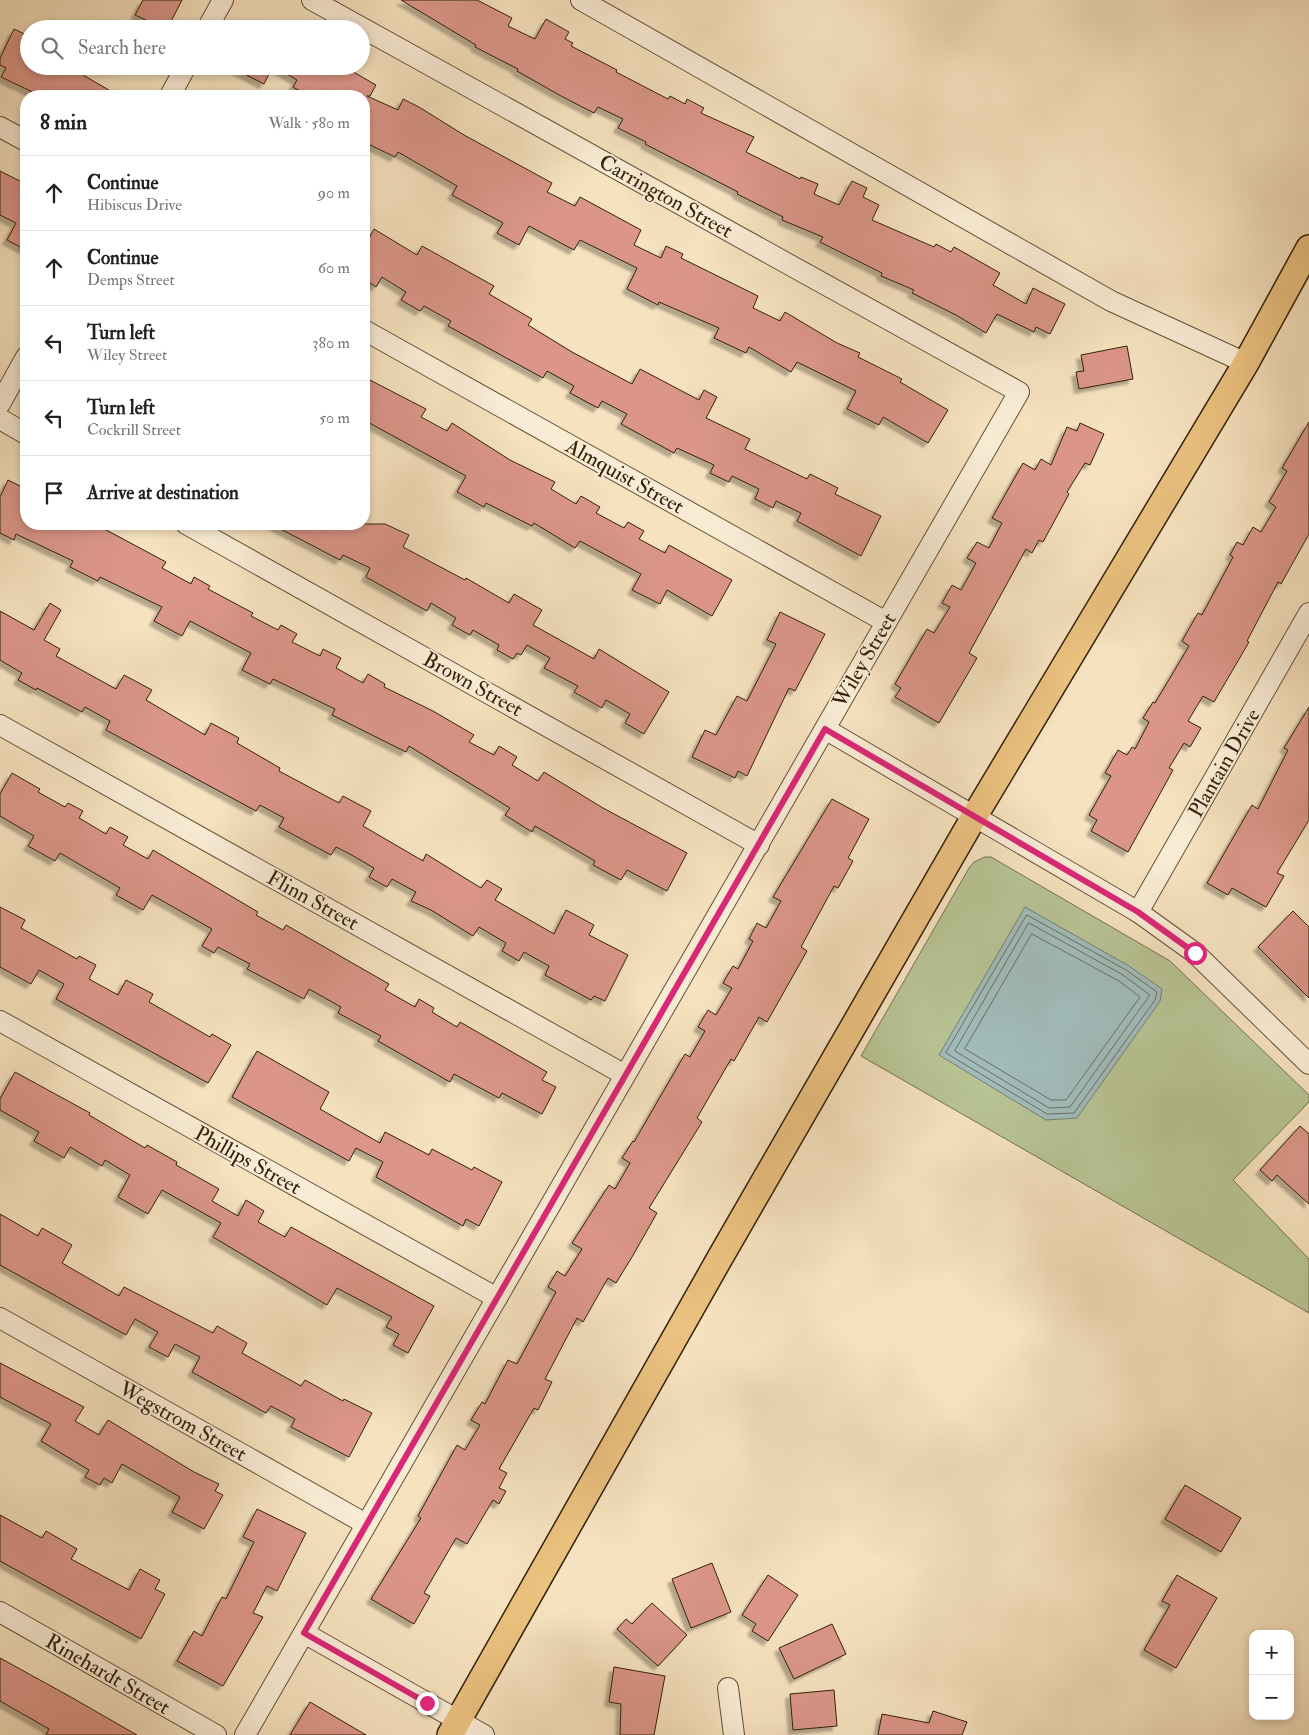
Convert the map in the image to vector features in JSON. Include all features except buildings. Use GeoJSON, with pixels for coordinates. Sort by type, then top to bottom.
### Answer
{"type":"FeatureCollection","features":[{"type":"Feature","properties":{"kind":"main road"},"geometry":{"type":"LineString","coordinates":[[454,1728],[721,1256],[974,817],[1246,363],[1309,248]]}},
{"type":"Feature","properties":{"kind":"street"},"geometry":{"type":"LineString","coordinates":[[212,20],[222,0]]}},
{"type":"Feature","properties":{"kind":"street","name":"Carrington Street"},"geometry":{"type":"LineString","coordinates":[[312,0],[348,20]]}},
{"type":"Feature","properties":{"kind":"street"},"geometry":{"type":"LineString","coordinates":[[581,0],[1111,301],[1246,363]]}},
{"type":"Feature","properties":{"kind":"street","name":"Carrington Street"},"geometry":{"type":"LineString","coordinates":[[370,32],[1019,392]]}},
{"type":"Feature","properties":{"kind":"street"},"geometry":{"type":"LineString","coordinates":[[173,90],[181,75]]}},
{"type":"Feature","properties":{"kind":"street"},"geometry":{"type":"LineString","coordinates":[[0,127],[20,138]]}},
{"type":"Feature","properties":{"kind":"street","name":"Almquist Street"},"geometry":{"type":"LineString","coordinates":[[370,333],[886,622]]}},
{"type":"Feature","properties":{"kind":"street"},"geometry":{"type":"LineString","coordinates":[[0,404],[20,368]]}},
{"type":"Feature","properties":{"kind":"street","name":"Wiley Street"},"geometry":{"type":"LineString","coordinates":[[245,1735],[1019,392]]}},
{"type":"Feature","properties":{"kind":"street"},"geometry":{"type":"LineString","coordinates":[[0,419],[20,431]]}},
{"type":"Feature","properties":{"kind":"street","name":"Brown Street"},"geometry":{"type":"LineString","coordinates":[[197,530],[759,845]]}},
{"type":"Feature","properties":{"kind":"street","name":"Plantain Drive"},"geometry":{"type":"LineString","coordinates":[[1138,912],[1309,613]]}},
{"type":"Feature","properties":{"kind":"street","name":"Flinn Street"},"geometry":{"type":"LineString","coordinates":[[0,725],[625,1075]]}},
{"type":"Feature","properties":{"kind":"street"},"geometry":{"type":"LineString","coordinates":[[825,729],[1138,912],[1195,953],[1309,1064]]}},
{"type":"Feature","properties":{"kind":"street","name":"Phillips Street"},"geometry":{"type":"LineString","coordinates":[[0,1021],[497,1298]]}},
{"type":"Feature","properties":{"kind":"street","name":"Wegstrom Street"},"geometry":{"type":"LineString","coordinates":[[0,1318],[366,1524]]}},
{"type":"Feature","properties":{"kind":"street","name":"Rinehardt Street"},"geometry":{"type":"LineString","coordinates":[[0,1612],[216,1735]]}},
{"type":"Feature","properties":{"kind":"street"},"geometry":{"type":"LineString","coordinates":[[304,1633],[454,1728],[484,1735]]}},
{"type":"Feature","properties":{"kind":"street"},"geometry":{"type":"LineString","coordinates":[[728,1688],[734,1735]]}},
{"type":"Feature","properties":{"kind":"green space"},"geometry":{"type":"Polygon","coordinates":[[[985,857],[991,857],[1170,961],[1309,1095],[1309,1102],[1233,1180],[1309,1259],[1309,1313],[861,1056],[969,868],[974,862],[985,857]]]}},
{"type":"Feature","properties":{"kind":"water"},"geometry":{"type":"Polygon","coordinates":[[[1025,907],[1129,966],[1162,989],[1160,1001],[1077,1118],[1046,1120],[939,1055],[1025,907]]]}},
{"type":"Feature","properties":{"kind":"route"},"geometry":{"type":"LineString","coordinates":[[427,1703],[304,1633],[825,729],[1138,912],[1195,953]]}}]}
